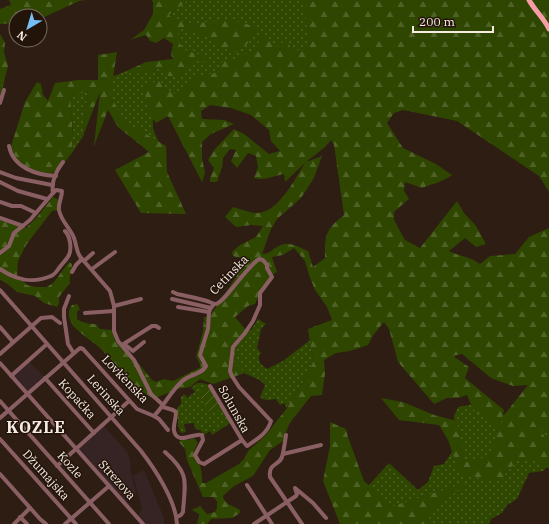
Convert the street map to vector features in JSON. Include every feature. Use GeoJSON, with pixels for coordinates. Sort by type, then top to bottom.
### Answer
{"type":"FeatureCollection","features":[{"type":"Feature","properties":{"kind":"main road"},"geometry":{"type":"LineString","coordinates":[[529,0],[534,9],[542,17],[549,30]]}},
{"type":"Feature","properties":{"kind":"street"},"geometry":{"type":"LineString","coordinates":[[0,103],[4,90]]}},
{"type":"Feature","properties":{"kind":"street"},"geometry":{"type":"LineString","coordinates":[[9,146],[13,156],[19,164],[27,169],[44,175],[56,176]]}},
{"type":"Feature","properties":{"kind":"street"},"geometry":{"type":"LineString","coordinates":[[53,193],[52,186],[58,170],[63,162]]}},
{"type":"Feature","properties":{"kind":"street"},"geometry":{"type":"LineString","coordinates":[[0,172],[16,178],[52,186]]}},
{"type":"Feature","properties":{"kind":"street"},"geometry":{"type":"LineString","coordinates":[[0,182],[47,200]]}},
{"type":"Feature","properties":{"kind":"street"},"geometry":{"type":"LineString","coordinates":[[0,253],[9,246],[14,233],[36,213],[53,193],[56,190],[62,191],[59,212],[72,234],[78,253],[110,291],[114,306],[114,331],[118,341],[133,351],[144,342]]}},
{"type":"Feature","properties":{"kind":"street"},"geometry":{"type":"LineString","coordinates":[[0,202],[12,206],[21,206],[36,213]]}},
{"type":"Feature","properties":{"kind":"street"},"geometry":{"type":"LineString","coordinates":[[0,218],[23,226]]}},
{"type":"Feature","properties":{"kind":"street"},"geometry":{"type":"LineString","coordinates":[[0,269],[12,277],[24,280],[37,280],[52,276],[68,255],[70,238],[69,234],[65,231]]}},
{"type":"Feature","properties":{"kind":"street"},"geometry":{"type":"LineString","coordinates":[[92,269],[115,252]]}},
{"type":"Feature","properties":{"kind":"street"},"geometry":{"type":"LineString","coordinates":[[72,272],[76,265],[93,253]]}},
{"type":"Feature","properties":{"kind":"street","name":"Cetinska"},"geometry":{"type":"LineString","coordinates":[[163,406],[184,379],[201,372],[206,366],[200,355],[208,329],[209,312],[213,306],[222,301],[254,262],[263,260],[266,263],[272,277],[260,293],[260,305],[253,321],[246,333],[233,347],[230,370],[239,387],[271,421],[269,427],[260,437],[247,446],[242,440]]}},
{"type":"Feature","properties":{"kind":"street","name":"Lerinska"},"geometry":{"type":"LineString","coordinates":[[0,290],[141,451],[155,471],[164,488],[176,517],[177,524]]}},
{"type":"Feature","properties":{"kind":"street","name":"Cetinska"},"geometry":{"type":"LineString","coordinates":[[173,292],[202,299],[213,306]]}},
{"type":"Feature","properties":{"kind":"street"},"geometry":{"type":"LineString","coordinates":[[0,418],[73,352],[67,341],[64,317],[64,309],[69,296]]}},
{"type":"Feature","properties":{"kind":"street"},"geometry":{"type":"LineString","coordinates":[[114,306],[142,299]]}},
{"type":"Feature","properties":{"kind":"street","name":"Cetinska"},"geometry":{"type":"LineString","coordinates":[[172,299],[213,306]]}},
{"type":"Feature","properties":{"kind":"street","name":"Cetinska"},"geometry":{"type":"LineString","coordinates":[[178,307],[209,312]]}},
{"type":"Feature","properties":{"kind":"street"},"geometry":{"type":"LineString","coordinates":[[85,313],[114,311]]}},
{"type":"Feature","properties":{"kind":"street"},"geometry":{"type":"LineString","coordinates":[[0,354],[31,326],[44,317],[55,318],[60,323]]}},
{"type":"Feature","properties":{"kind":"street"},"geometry":{"type":"LineString","coordinates":[[123,345],[152,326],[159,328]]}},
{"type":"Feature","properties":{"kind":"street"},"geometry":{"type":"LineString","coordinates":[[0,327],[14,342]]}},
{"type":"Feature","properties":{"kind":"street"},"geometry":{"type":"LineString","coordinates":[[11,376],[47,344]]}},
{"type":"Feature","properties":{"kind":"street"},"geometry":{"type":"LineString","coordinates":[[123,345],[134,360],[151,394],[163,406]]}},
{"type":"Feature","properties":{"kind":"street","name":"Lovḱenska"},"geometry":{"type":"LineString","coordinates":[[73,352],[80,348],[83,349],[139,411],[156,417],[163,406]]}},
{"type":"Feature","properties":{"kind":"street","name":"Strezova"},"geometry":{"type":"LineString","coordinates":[[0,363],[143,524]]}},
{"type":"Feature","properties":{"kind":"street","name":"Kopačka"},"geometry":{"type":"LineString","coordinates":[[45,378],[94,433]]}},
{"type":"Feature","properties":{"kind":"street","name":"Solunska"},"geometry":{"type":"LineString","coordinates":[[163,406],[176,412],[174,428],[178,437],[184,438],[197,434],[202,435],[203,440],[195,455],[201,464],[208,463],[242,440],[210,386]]}},
{"type":"Feature","properties":{"kind":"street","name":"Kozle"},"geometry":{"type":"LineString","coordinates":[[0,401],[109,524]]}},
{"type":"Feature","properties":{"kind":"street"},"geometry":{"type":"LineString","coordinates":[[57,466],[129,401]]}},
{"type":"Feature","properties":{"kind":"street"},"geometry":{"type":"LineString","coordinates":[[156,417],[168,430]]}},
{"type":"Feature","properties":{"kind":"street"},"geometry":{"type":"LineString","coordinates":[[286,435],[283,454],[281,459],[271,468],[270,477],[302,524]]}},
{"type":"Feature","properties":{"kind":"street","name":"Džumajska"},"geometry":{"type":"LineString","coordinates":[[0,439],[76,524]]}},
{"type":"Feature","properties":{"kind":"street"},"geometry":{"type":"LineString","coordinates":[[283,454],[321,445]]}},
{"type":"Feature","properties":{"kind":"street"},"geometry":{"type":"LineString","coordinates":[[165,452],[180,467],[184,474],[185,483],[182,512],[181,515],[176,517]]}},
{"type":"Feature","properties":{"kind":"street"},"geometry":{"type":"LineString","coordinates":[[0,474],[46,524]]}},
{"type":"Feature","properties":{"kind":"street"},"geometry":{"type":"LineString","coordinates":[[247,485],[272,524]]}},
{"type":"Feature","properties":{"kind":"street"},"geometry":{"type":"LineString","coordinates":[[65,524],[109,486]]}},
{"type":"Feature","properties":{"kind":"street"},"geometry":{"type":"LineString","coordinates":[[254,524],[297,494],[296,488],[314,503],[326,518]]}},
{"type":"Feature","properties":{"kind":"street"},"geometry":{"type":"LineString","coordinates":[[14,524],[30,508]]}},
{"type":"Feature","properties":{"kind":"street"},"geometry":{"type":"LineString","coordinates":[[20,517],[27,524]]}},
{"type":"Feature","properties":{"kind":"shaded area"},"geometry":{"type":"Polygon","coordinates":[[[29,361],[45,378],[27,393],[11,376],[29,361]]]}},
{"type":"Feature","properties":{"kind":"shaded area"},"geometry":{"type":"Polygon","coordinates":[[[104,426],[128,453],[136,493],[126,502],[78,449],[104,426]]]}},
{"type":"Feature","properties":{"kind":"shaded area"},"geometry":{"type":"Polygon","coordinates":[[[144,470],[164,518],[164,524],[145,524],[138,516],[142,508],[133,476],[144,470]]]}},
{"type":"Feature","properties":{"kind":"green space"},"geometry":{"type":"Polygon","coordinates":[[[9,0],[86,0],[79,1],[48,15],[48,8],[8,8],[8,24],[0,24],[0,9],[11,5],[9,0]]]}},
{"type":"Feature","properties":{"kind":"green space"},"geometry":{"type":"Polygon","coordinates":[[[151,0],[188,0],[169,15],[174,21],[195,23],[232,20],[257,27],[248,44],[232,54],[214,40],[182,28],[178,33],[181,47],[185,50],[206,57],[211,63],[194,61],[185,68],[180,76],[168,76],[158,68],[142,74],[122,73],[146,62],[173,59],[171,54],[173,44],[164,38],[156,43],[150,41],[146,35],[130,40],[144,30],[153,14],[153,2],[151,0]]]}},
{"type":"Feature","properties":{"kind":"green space"},"geometry":{"type":"Polygon","coordinates":[[[188,0],[307,0],[310,50],[153,113],[153,129],[160,145],[123,121],[108,93],[111,77],[127,71],[155,66],[175,72],[175,39],[169,15],[188,0]]]}},
{"type":"Feature","properties":{"kind":"green space"},"geometry":{"type":"Polygon","coordinates":[[[303,0],[549,0],[549,192],[539,176],[457,121],[403,110],[394,113],[387,123],[403,148],[436,164],[452,175],[422,188],[405,182],[404,191],[409,199],[394,212],[394,220],[405,240],[420,248],[457,201],[464,213],[476,226],[486,244],[476,247],[465,238],[449,251],[480,264],[490,256],[515,254],[529,237],[549,228],[549,426],[541,431],[549,444],[549,469],[539,461],[516,461],[500,481],[460,475],[448,440],[439,425],[399,420],[381,398],[403,402],[434,415],[457,421],[466,462],[490,456],[504,415],[528,385],[513,386],[491,378],[462,354],[453,356],[469,367],[465,378],[504,410],[499,428],[473,409],[467,395],[458,398],[447,398],[434,404],[398,362],[389,329],[384,322],[374,334],[368,345],[350,351],[336,353],[324,360],[325,374],[322,395],[311,396],[289,424],[283,441],[270,450],[253,476],[234,486],[223,496],[227,503],[240,510],[240,513],[232,518],[211,519],[207,524],[197,524],[199,514],[192,510],[200,506],[207,514],[215,512],[217,508],[217,501],[213,497],[203,497],[187,460],[185,449],[179,442],[182,439],[188,440],[194,438],[198,443],[194,453],[201,468],[202,483],[206,483],[239,464],[244,459],[248,451],[265,436],[287,408],[309,372],[313,362],[308,329],[332,320],[327,307],[315,290],[305,261],[294,248],[283,255],[272,257],[277,272],[271,275],[268,283],[255,304],[248,306],[235,317],[247,331],[232,347],[229,356],[245,373],[213,384],[200,379],[190,387],[178,389],[153,399],[145,393],[140,392],[101,349],[77,330],[71,322],[69,311],[72,305],[77,304],[80,309],[77,312],[77,319],[86,323],[96,324],[100,329],[113,331],[115,341],[139,364],[152,380],[156,382],[164,379],[173,381],[201,367],[196,356],[203,332],[204,317],[210,316],[240,271],[245,259],[233,256],[232,252],[240,245],[256,237],[263,226],[251,225],[236,227],[225,217],[233,207],[248,212],[265,212],[285,194],[305,163],[285,182],[284,174],[266,179],[258,179],[254,178],[258,167],[256,156],[248,153],[237,168],[231,161],[236,150],[230,149],[223,158],[222,167],[217,182],[210,182],[214,168],[208,160],[215,149],[234,129],[244,134],[269,154],[280,151],[271,141],[269,130],[251,115],[231,108],[210,105],[201,111],[202,119],[224,120],[234,124],[211,134],[202,142],[202,158],[205,173],[202,182],[168,116],[156,123],[149,113],[143,86],[152,84],[161,76],[162,86],[178,96],[198,76],[215,73],[224,59],[233,61],[254,49],[264,33],[275,48],[286,39],[292,51],[310,48],[303,0]],[[331,140],[325,147],[306,162],[322,156],[314,178],[301,198],[277,219],[271,229],[262,254],[269,252],[282,244],[290,244],[308,251],[313,267],[325,258],[327,234],[333,225],[344,215],[334,145],[331,140]]]}},
{"type":"Feature","properties":{"kind":"green space"},"geometry":{"type":"Polygon","coordinates":[[[0,34],[5,43],[4,52],[8,66],[0,98],[0,34]]]}},
{"type":"Feature","properties":{"kind":"green space"},"geometry":{"type":"Polygon","coordinates":[[[117,52],[110,96],[126,122],[166,146],[167,172],[186,214],[141,213],[115,170],[149,152],[118,127],[108,110],[94,146],[100,92],[83,136],[88,90],[70,98],[72,111],[71,152],[67,160],[58,169],[50,174],[30,169],[15,157],[11,146],[25,102],[37,82],[41,84],[43,95],[48,101],[55,83],[78,80],[98,80],[98,55],[117,52]]]}},
{"type":"Feature","properties":{"kind":"green space"},"geometry":{"type":"Polygon","coordinates":[[[88,89],[83,136],[70,156],[73,128],[70,98],[88,89]]]}},
{"type":"Feature","properties":{"kind":"green space"},"geometry":{"type":"Polygon","coordinates":[[[53,197],[59,200],[59,210],[52,211],[26,245],[18,261],[17,276],[27,285],[47,287],[54,282],[69,262],[72,264],[70,283],[59,297],[57,307],[44,303],[35,296],[17,292],[5,282],[0,280],[0,220],[26,228],[53,197]]]}},
{"type":"Feature","properties":{"kind":"green space"},"geometry":{"type":"Polygon","coordinates":[[[258,319],[266,324],[261,329],[257,348],[261,353],[259,360],[267,369],[283,361],[310,340],[313,362],[309,372],[287,408],[284,403],[280,405],[276,399],[266,400],[260,397],[265,385],[258,379],[243,371],[229,356],[232,347],[247,331],[251,330],[258,319]]]}},
{"type":"Feature","properties":{"kind":"green space"},"geometry":{"type":"Polygon","coordinates":[[[549,341],[549,465],[543,471],[529,473],[517,499],[507,505],[502,513],[491,519],[489,524],[374,524],[359,496],[389,463],[418,490],[428,482],[434,466],[444,464],[457,444],[454,416],[458,407],[475,404],[496,414],[512,415],[522,403],[549,341]]]}},
{"type":"Feature","properties":{"kind":"green space"},"geometry":{"type":"Polygon","coordinates":[[[197,383],[209,385],[210,414],[223,407],[232,422],[212,435],[210,431],[204,435],[200,430],[195,429],[194,423],[184,424],[186,432],[181,433],[179,429],[177,408],[181,404],[181,397],[184,394],[188,398],[191,394],[193,394],[195,391],[191,388],[197,383]]]}},
{"type":"Feature","properties":{"kind":"green space"},"geometry":{"type":"Polygon","coordinates":[[[210,386],[223,407],[211,415],[198,394],[210,386]]]}},
{"type":"Feature","properties":{"kind":"green space"},"geometry":{"type":"Polygon","coordinates":[[[330,422],[346,429],[364,481],[393,506],[468,482],[429,514],[430,524],[340,524],[323,481],[330,446],[330,422]]]}},
{"type":"Feature","properties":{"kind":"district","name":"KOZLE"},"geometry":{"type":"Point","coordinates":[36,427]}}]}
